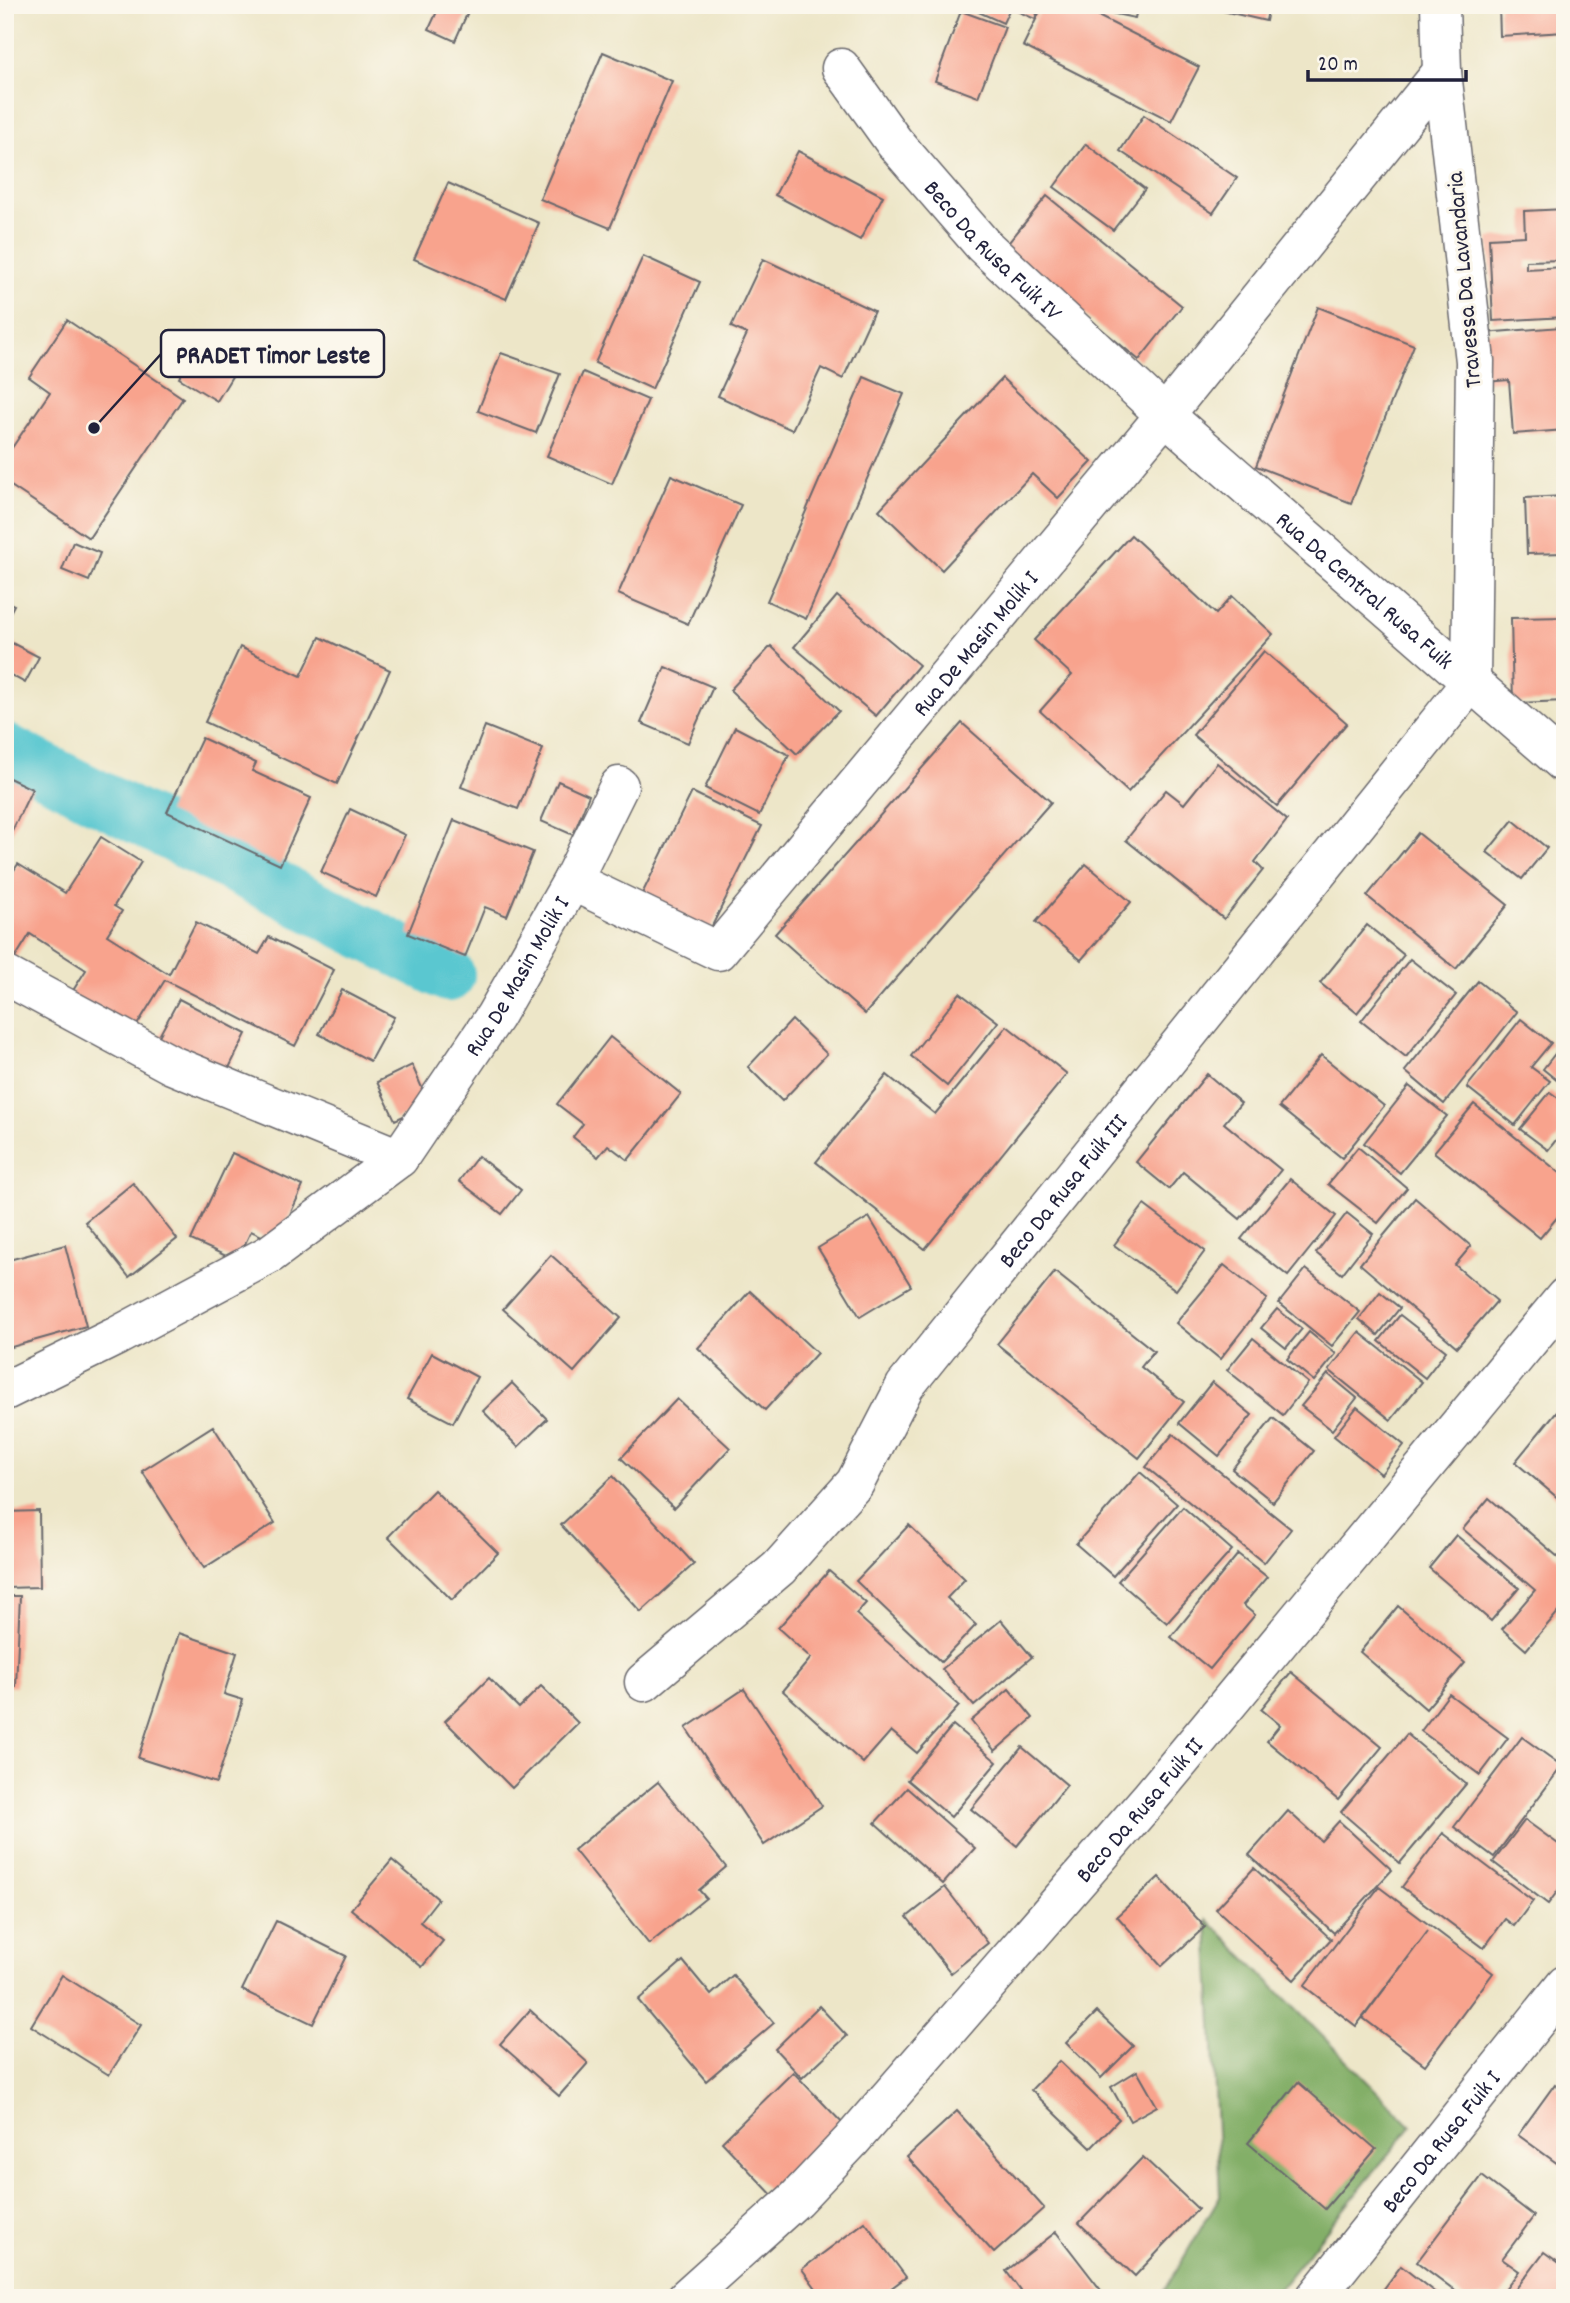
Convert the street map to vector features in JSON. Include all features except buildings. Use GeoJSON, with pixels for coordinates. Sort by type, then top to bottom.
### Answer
{"type":"FeatureCollection","features":[{"type":"Feature","properties":{"kind":"street","name":"Travessa Da Lavandaria"},"geometry":{"type":"LineString","coordinates":[[1440,5],[1442,72],[1475,361],[1471,682]]}},
{"type":"Feature","properties":{"kind":"street","name":"Beco Da Rusa Fuik IV"},"geometry":{"type":"LineString","coordinates":[[841,68],[894,142],[983,245],[1166,415]]}},
{"type":"Feature","properties":{"kind":"street"},"geometry":{"type":"LineString","coordinates":[[1166,415],[1442,72]]}},
{"type":"Feature","properties":{"kind":"street","name":"Rua Da Central Rusa Fuik"},"geometry":{"type":"LineString","coordinates":[[1166,415],[1565,764]]}},
{"type":"Feature","properties":{"kind":"street","name":"Rua De Masin Molik I"},"geometry":{"type":"LineString","coordinates":[[5,1391],[117,1336],[270,1254],[399,1158],[495,1016],[572,881],[718,951],[1166,415]]}},
{"type":"Feature","properties":{"kind":"street","name":"Beco Da Rusa Fuik III"},"geometry":{"type":"LineString","coordinates":[[644,1682],[779,1568],[855,1483],[905,1386],[1471,682]]}},
{"type":"Feature","properties":{"kind":"street"},"geometry":{"type":"LineString","coordinates":[[572,881],[619,786]]}},
{"type":"Feature","properties":{"kind":"street"},"geometry":{"type":"LineString","coordinates":[[5,975],[172,1065],[399,1158]]}},
{"type":"Feature","properties":{"kind":"street","name":"Beco Da Rusa Fuik II"},"geometry":{"type":"LineString","coordinates":[[686,2298],[796,2199],[860,2130],[1149,1800],[1565,1297]]}},
{"type":"Feature","properties":{"kind":"street","name":"Beco Da Rusa Fuik I"},"geometry":{"type":"LineString","coordinates":[[1315,2298],[1565,1985]]}},
{"type":"Feature","properties":{"kind":"green space"},"geometry":{"type":"Polygon","coordinates":[[[1207,1919],[1411,2126],[1272,2298],[1160,2298],[1220,2196],[1207,1919]]]}},
{"type":"Feature","properties":{"kind":"waterway"},"geometry":{"type":"LineString","coordinates":[[5,750],[448,975]]}},
{"type":"Feature","properties":{"kind":"place","name":"PRADET Timor Leste"},"geometry":{"type":"Point","coordinates":[94,428]}}]}
